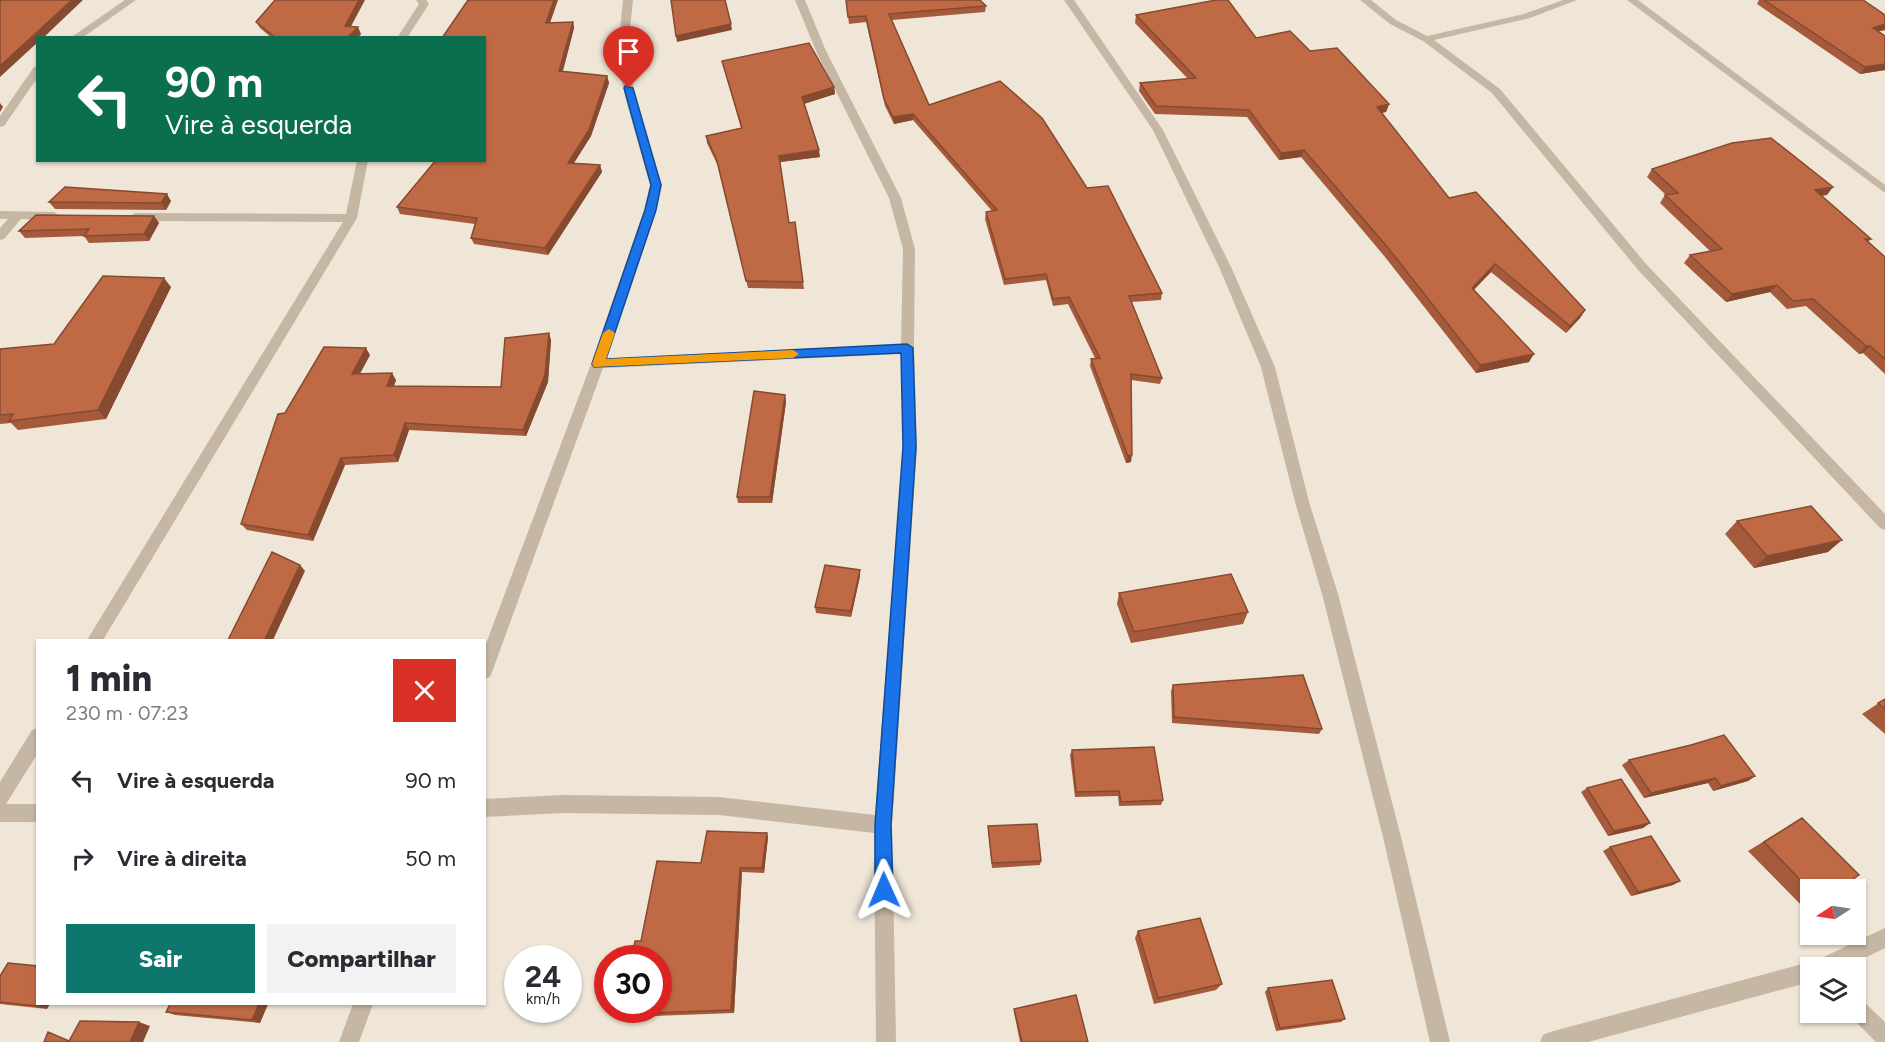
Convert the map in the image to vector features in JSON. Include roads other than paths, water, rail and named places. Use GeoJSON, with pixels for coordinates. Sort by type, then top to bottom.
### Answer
{"type":"FeatureCollection","features":[{"type":"Feature","properties":{"kind":"street"},"geometry":{"type":"LineString","coordinates":[[78,36],[131,0]]}},
{"type":"Feature","properties":{"kind":"street"},"geometry":{"type":"LineString","coordinates":[[403,36],[424,4],[421,0]]}},
{"type":"Feature","properties":{"kind":"street"},"geometry":{"type":"LineString","coordinates":[[486,667],[598,364],[650,210],[656,185],[632,104],[622,57],[628,0]]}},
{"type":"Feature","properties":{"kind":"street"},"geometry":{"type":"LineString","coordinates":[[800,0],[821,51],[895,198],[909,249],[907,348],[909,447],[883,825],[886,1042]]}},
{"type":"Feature","properties":{"kind":"street"},"geometry":{"type":"LineString","coordinates":[[1069,0],[1158,130],[1226,269],[1268,367],[1302,502],[1330,594],[1387,814],[1440,1042]]}},
{"type":"Feature","properties":{"kind":"street"},"geometry":{"type":"LineString","coordinates":[[1365,0],[1393,22],[1426,39],[1496,91],[1643,268],[1885,524]]}},
{"type":"Feature","properties":{"kind":"street"},"geometry":{"type":"LineString","coordinates":[[1426,39],[1527,16],[1572,0]]}},
{"type":"Feature","properties":{"kind":"street"},"geometry":{"type":"LineString","coordinates":[[1632,0],[1885,190]]}},
{"type":"Feature","properties":{"kind":"street"},"geometry":{"type":"LineString","coordinates":[[0,124],[36,72]]}},
{"type":"Feature","properties":{"kind":"street"},"geometry":{"type":"LineString","coordinates":[[96,639],[351,218],[363,162]]}},
{"type":"Feature","properties":{"kind":"street"},"geometry":{"type":"LineString","coordinates":[[0,215],[65,216]]}},
{"type":"Feature","properties":{"kind":"street"},"geometry":{"type":"LineString","coordinates":[[0,236],[17,216]]}},
{"type":"Feature","properties":{"kind":"street"},"geometry":{"type":"LineString","coordinates":[[124,217],[351,218]]}},
{"type":"Feature","properties":{"kind":"street"},"geometry":{"type":"LineString","coordinates":[[598,364],[907,348]]}},
{"type":"Feature","properties":{"kind":"street"},"geometry":{"type":"LineString","coordinates":[[0,798],[36,739]]}},
{"type":"Feature","properties":{"kind":"street"},"geometry":{"type":"LineString","coordinates":[[486,808],[563,804],[719,806],[883,825]]}},
{"type":"Feature","properties":{"kind":"street"},"geometry":{"type":"LineString","coordinates":[[0,813],[36,813]]}},
{"type":"Feature","properties":{"kind":"street"},"geometry":{"type":"LineString","coordinates":[[1845,957],[1885,938]]}},
{"type":"Feature","properties":{"kind":"street"},"geometry":{"type":"LineString","coordinates":[[1550,1042],[1800,975]]}},
{"type":"Feature","properties":{"kind":"street"},"geometry":{"type":"LineString","coordinates":[[349,1042],[363,1005]]}},
{"type":"Feature","properties":{"kind":"street"},"geometry":{"type":"LineString","coordinates":[[1866,1018],[1885,1036]]}}]}
